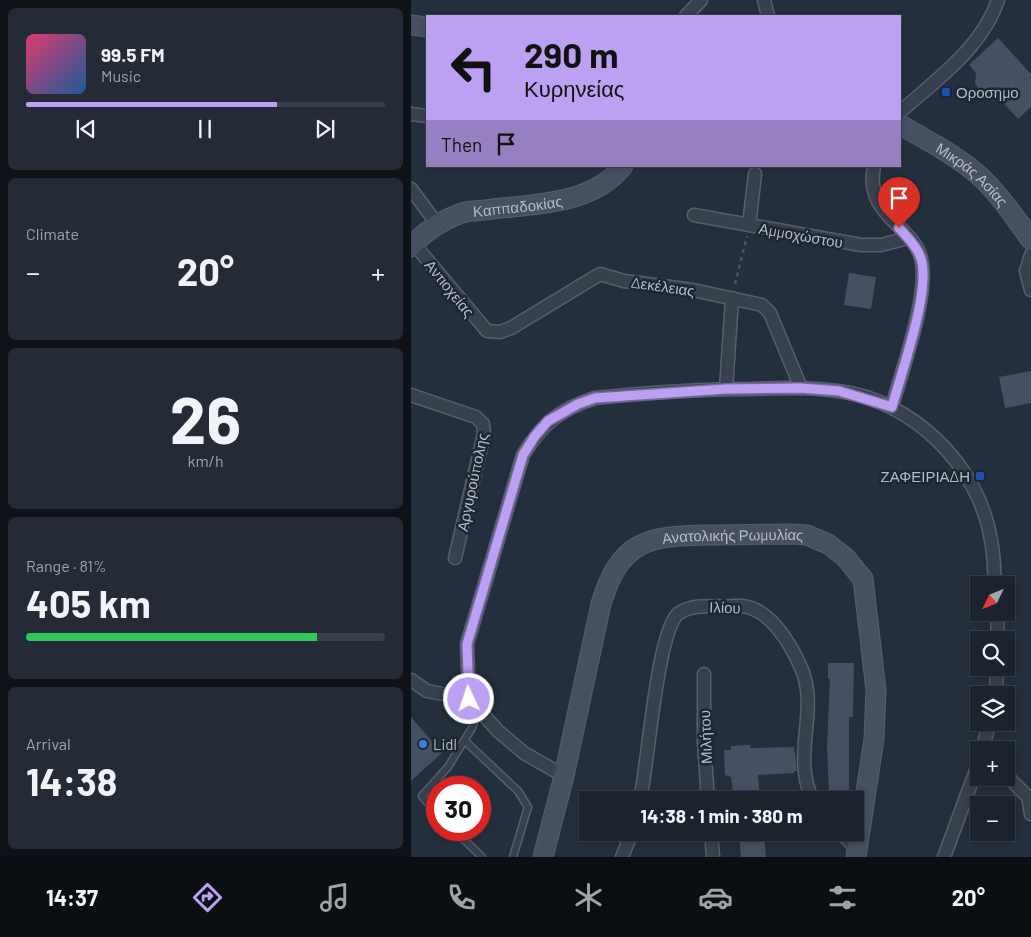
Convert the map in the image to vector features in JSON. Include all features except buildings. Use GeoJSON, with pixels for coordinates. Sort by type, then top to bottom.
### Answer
{"type":"FeatureCollection","features":[{"type":"Feature","properties":{"kind":"street"},"geometry":{"type":"LineString","coordinates":[[686,15],[701,0]]}},
{"type":"Feature","properties":{"kind":"street"},"geometry":{"type":"LineString","coordinates":[[764,0],[768,15]]}},
{"type":"Feature","properties":{"kind":"street"},"geometry":{"type":"LineString","coordinates":[[901,111],[969,49],[985,28],[998,0]]}},
{"type":"Feature","properties":{"kind":"street"},"geometry":{"type":"LineString","coordinates":[[411,25],[426,27]]}},
{"type":"Feature","properties":{"kind":"street"},"geometry":{"type":"LineString","coordinates":[[411,114],[426,116]]}},
{"type":"Feature","properties":{"kind":"street","name":"Μικράς Ασίας"},"geometry":{"type":"LineString","coordinates":[[901,126],[943,149],[975,172],[1011,212],[1031,240]]}},
{"type":"Feature","properties":{"kind":"street","name":"Καππαδοκίας"},"geometry":{"type":"LineString","coordinates":[[412,245],[437,224],[464,213],[586,194],[611,181],[622,167]]}},
{"type":"Feature","properties":{"kind":"street"},"geometry":{"type":"LineString","coordinates":[[875,167],[872,178],[879,203],[889,219],[908,238],[921,256],[924,279],[921,300],[892,407]]}},
{"type":"Feature","properties":{"kind":"street"},"geometry":{"type":"LineString","coordinates":[[749,225],[755,174]]}},
{"type":"Feature","properties":{"kind":"street"},"geometry":{"type":"LineString","coordinates":[[411,189],[437,224]]}},
{"type":"Feature","properties":{"kind":"street","name":"Αμμοχώστου"},"geometry":{"type":"LineString","coordinates":[[694,216],[861,245],[881,245],[908,238]]}},
{"type":"Feature","properties":{"kind":"street","name":"Αντιοχείας"},"geometry":{"type":"LineString","coordinates":[[412,245],[487,330]]}},
{"type":"Feature","properties":{"kind":"street"},"geometry":{"type":"LineString","coordinates":[[1031,255],[1026,271],[1031,290]]}},
{"type":"Feature","properties":{"kind":"street","name":"Δεκέλειας"},"geometry":{"type":"LineString","coordinates":[[487,330],[500,332],[511,328],[600,274],[624,281],[732,298],[762,305],[769,313],[801,388]]}},
{"type":"Feature","properties":{"kind":"street"},"geometry":{"type":"LineString","coordinates":[[726,389],[732,298]]}},
{"type":"Feature","properties":{"kind":"street"},"geometry":{"type":"LineString","coordinates":[[469,699],[467,644],[517,470],[535,436],[548,421],[578,404],[595,398],[726,389],[801,388],[839,391],[892,407],[927,431],[945,448],[970,482],[991,538],[994,576]]}},
{"type":"Feature","properties":{"kind":"street","name":"Αργυρούπολης"},"geometry":{"type":"LineString","coordinates":[[411,395],[476,417],[483,424],[484,434],[455,558]]}},
{"type":"Feature","properties":{"kind":"street","name":"Ανατολικής Ρωμυλίας"},"geometry":{"type":"LineString","coordinates":[[543,857],[565,776],[601,604],[607,586],[623,559],[643,544],[672,536],[791,534],[807,535],[836,550],[863,579],[876,690],[875,739],[857,853]]}},
{"type":"Feature","properties":{"kind":"street","name":"Ιλίου"},"geometry":{"type":"LineString","coordinates":[[641,791],[661,660],[668,628],[679,614],[689,608],[740,606],[759,612],[774,624],[791,649],[802,671],[807,691],[804,777],[809,791]]}},
{"type":"Feature","properties":{"kind":"street","name":"Μιλήτου"},"geometry":{"type":"LineString","coordinates":[[704,674],[704,742],[708,791]]}},
{"type":"Feature","properties":{"kind":"street"},"geometry":{"type":"LineString","coordinates":[[411,680],[427,691],[469,699],[498,731],[524,753],[565,776]]}},
{"type":"Feature","properties":{"kind":"street"},"geometry":{"type":"LineString","coordinates":[[1015,784],[1028,797],[1031,814]]}},
{"type":"Feature","properties":{"kind":"street"},"geometry":{"type":"LineString","coordinates":[[943,857],[970,785]]}},
{"type":"Feature","properties":{"kind":"street"},"geometry":{"type":"LineString","coordinates":[[622,857],[628,841]]}},
{"type":"Feature","properties":{"kind":"street"},"geometry":{"type":"LineString","coordinates":[[712,841],[713,857]]}},
{"type":"Feature","properties":{"kind":"street"},"geometry":{"type":"LineString","coordinates":[[847,841],[857,853]]}},
{"type":"Feature","properties":{"kind":"lane"},"geometry":{"type":"LineString","coordinates":[[441,776],[465,741],[474,723],[469,699]]}},
{"type":"Feature","properties":{"kind":"lane"},"geometry":{"type":"LineString","coordinates":[[465,741],[518,790],[528,807],[513,857]]}},
{"type":"Feature","properties":{"kind":"lane"},"geometry":{"type":"LineString","coordinates":[[465,841],[482,857]]}},
{"type":"Feature","properties":{"kind":"path"},"geometry":{"type":"LineString","coordinates":[[732,298],[749,225]]}},
{"type":"Feature","properties":{"kind":"place","name":"Οροσημο"},"geometry":{"type":"Point","coordinates":[946,92]}},
{"type":"Feature","properties":{"kind":"place","name":"ΖΑΦΕΙΡΙΑΔΗ"},"geometry":{"type":"Point","coordinates":[980,476]}},
{"type":"Feature","properties":{"kind":"place","name":"Lidl"},"geometry":{"type":"Point","coordinates":[423,744]}},
{"type":"Feature","properties":{"kind":"route"},"geometry":{"type":"LineString","coordinates":[[469,699],[467,644],[511,498],[517,470],[523,455],[535,436],[548,421],[578,404],[595,398],[726,389],[801,388],[839,391],[868,398],[892,407],[921,300],[924,279],[921,256],[899,228]]}}]}
